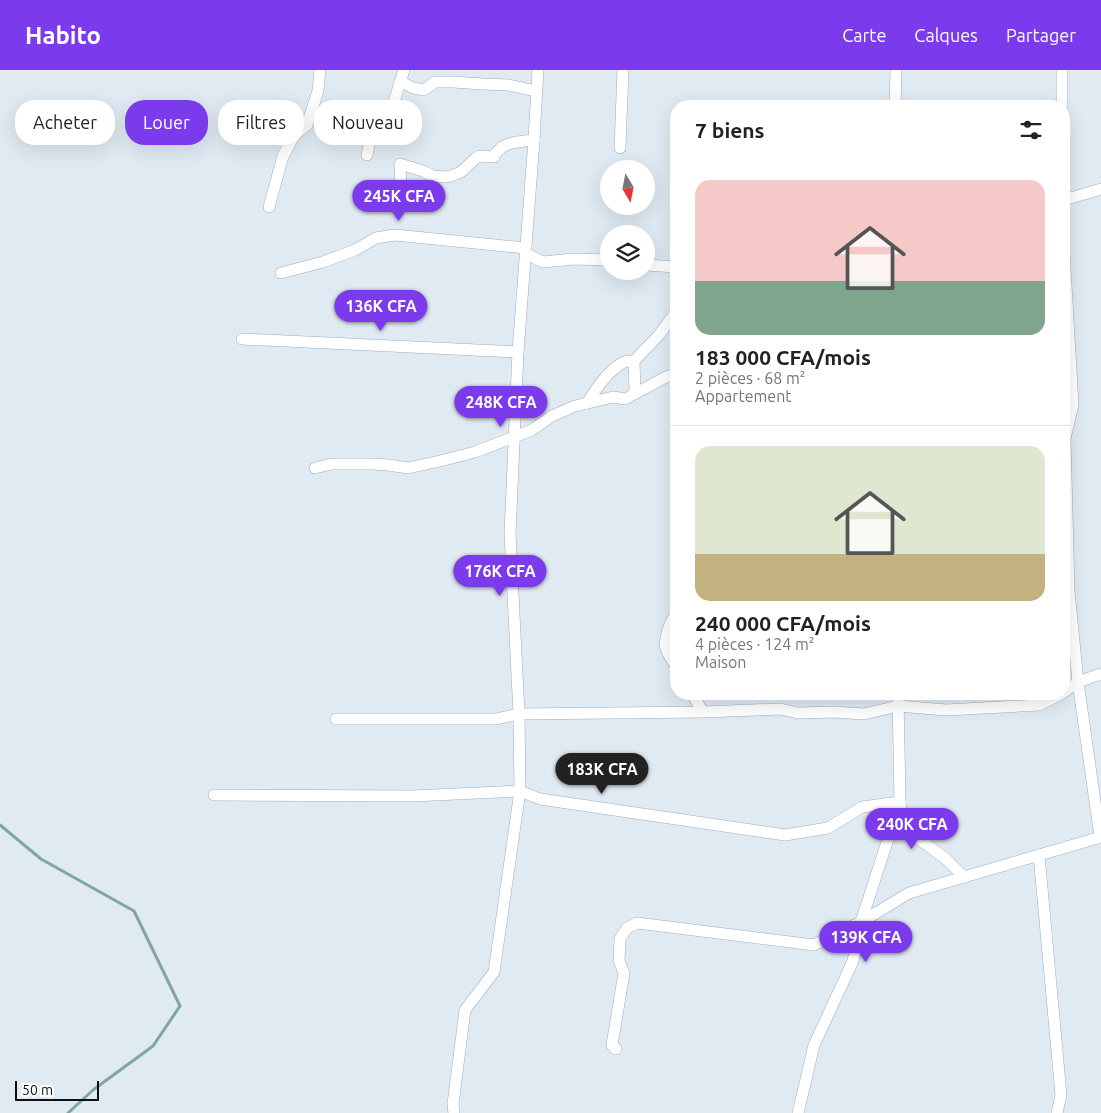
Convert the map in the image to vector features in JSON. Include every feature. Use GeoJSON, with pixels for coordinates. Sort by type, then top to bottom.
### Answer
{"type":"FeatureCollection","features":[{"type":"Feature","properties":{"kind":"street"},"geometry":{"type":"LineString","coordinates":[[269,207],[283,156],[295,134],[307,125],[318,91],[320,70]]}},
{"type":"Feature","properties":{"kind":"street"},"geometry":{"type":"LineString","coordinates":[[454,1113],[453,1104],[465,1010],[494,972],[520,791],[519,714],[510,534],[518,352],[538,70]]}},
{"type":"Feature","properties":{"kind":"street"},"geometry":{"type":"LineString","coordinates":[[620,148],[623,70]]}},
{"type":"Feature","properties":{"kind":"street"},"geometry":{"type":"LineString","coordinates":[[895,100],[896,70]]}},
{"type":"Feature","properties":{"kind":"street"},"geometry":{"type":"LineString","coordinates":[[1062,70],[1062,100]]}},
{"type":"Feature","properties":{"kind":"street"},"geometry":{"type":"LineString","coordinates":[[402,75],[413,88],[424,90],[434,82],[453,82],[509,85],[536,91]]}},
{"type":"Feature","properties":{"kind":"street"},"geometry":{"type":"LineString","coordinates":[[367,155],[375,115],[390,109],[392,117],[393,105],[402,75]]}},
{"type":"Feature","properties":{"kind":"street"},"geometry":{"type":"LineString","coordinates":[[406,198],[400,190],[400,164],[434,176],[451,176],[461,172],[480,156],[494,157],[503,146],[534,140]]}},
{"type":"Feature","properties":{"kind":"street"},"geometry":{"type":"LineString","coordinates":[[1070,198],[1101,189]]}},
{"type":"Feature","properties":{"kind":"street"},"geometry":{"type":"LineString","coordinates":[[281,273],[323,262],[356,250],[376,238],[395,235],[525,250],[543,262],[574,259],[600,260]]}},
{"type":"Feature","properties":{"kind":"street"},"geometry":{"type":"LineString","coordinates":[[655,265],[670,266]]}},
{"type":"Feature","properties":{"kind":"street"},"geometry":{"type":"LineString","coordinates":[[586,403],[600,384],[623,362],[634,361],[670,320]]}},
{"type":"Feature","properties":{"kind":"street"},"geometry":{"type":"LineString","coordinates":[[242,338],[518,352]]}},
{"type":"Feature","properties":{"kind":"street"},"geometry":{"type":"LineString","coordinates":[[1070,354],[1073,405],[1070,417]]}},
{"type":"Feature","properties":{"kind":"street"},"geometry":{"type":"LineString","coordinates":[[634,361],[635,393]]}},
{"type":"Feature","properties":{"kind":"street"},"geometry":{"type":"LineString","coordinates":[[315,468],[331,464],[388,464],[408,468],[475,452],[532,430],[552,416],[575,406],[613,397],[625,399],[670,376]]}},
{"type":"Feature","properties":{"kind":"street"},"geometry":{"type":"LineString","coordinates":[[600,384],[613,397]]}},
{"type":"Feature","properties":{"kind":"street"},"geometry":{"type":"LineString","coordinates":[[616,1049],[612,1045],[624,973],[619,961],[620,939],[627,928],[637,922],[814,944],[861,922],[909,892],[1100,837],[1078,682],[1070,601]]}},
{"type":"Feature","properties":{"kind":"street"},"geometry":{"type":"LineString","coordinates":[[670,626],[667,632],[665,647],[670,656]]}},
{"type":"Feature","properties":{"kind":"street"},"geometry":{"type":"LineString","coordinates":[[1070,688],[1078,682],[1101,674]]}},
{"type":"Feature","properties":{"kind":"street"},"geometry":{"type":"LineString","coordinates":[[696,700],[703,712]]}},
{"type":"Feature","properties":{"kind":"street"},"geometry":{"type":"LineString","coordinates":[[898,700],[900,802],[904,828],[946,859],[964,877]]}},
{"type":"Feature","properties":{"kind":"street"},"geometry":{"type":"LineString","coordinates":[[336,719],[496,719],[519,714],[703,712],[780,709],[798,713],[834,712],[864,714],[898,706],[946,710],[1039,705],[1049,700]]}},
{"type":"Feature","properties":{"kind":"street"},"geometry":{"type":"LineString","coordinates":[[214,795],[412,796],[520,791],[540,799],[785,835],[828,828],[862,807],[900,802]]}},
{"type":"Feature","properties":{"kind":"street"},"geometry":{"type":"LineString","coordinates":[[798,1113],[814,1045],[853,961],[861,922],[900,802]]}},
{"type":"Feature","properties":{"kind":"street"},"geometry":{"type":"LineString","coordinates":[[1039,855],[1061,1095],[1057,1113]]}},
{"type":"Feature","properties":{"kind":"waterway"},"geometry":{"type":"LineString","coordinates":[[0,825],[41,859],[134,911],[180,1006],[153,1046],[93,1090],[68,1113]]}}]}
